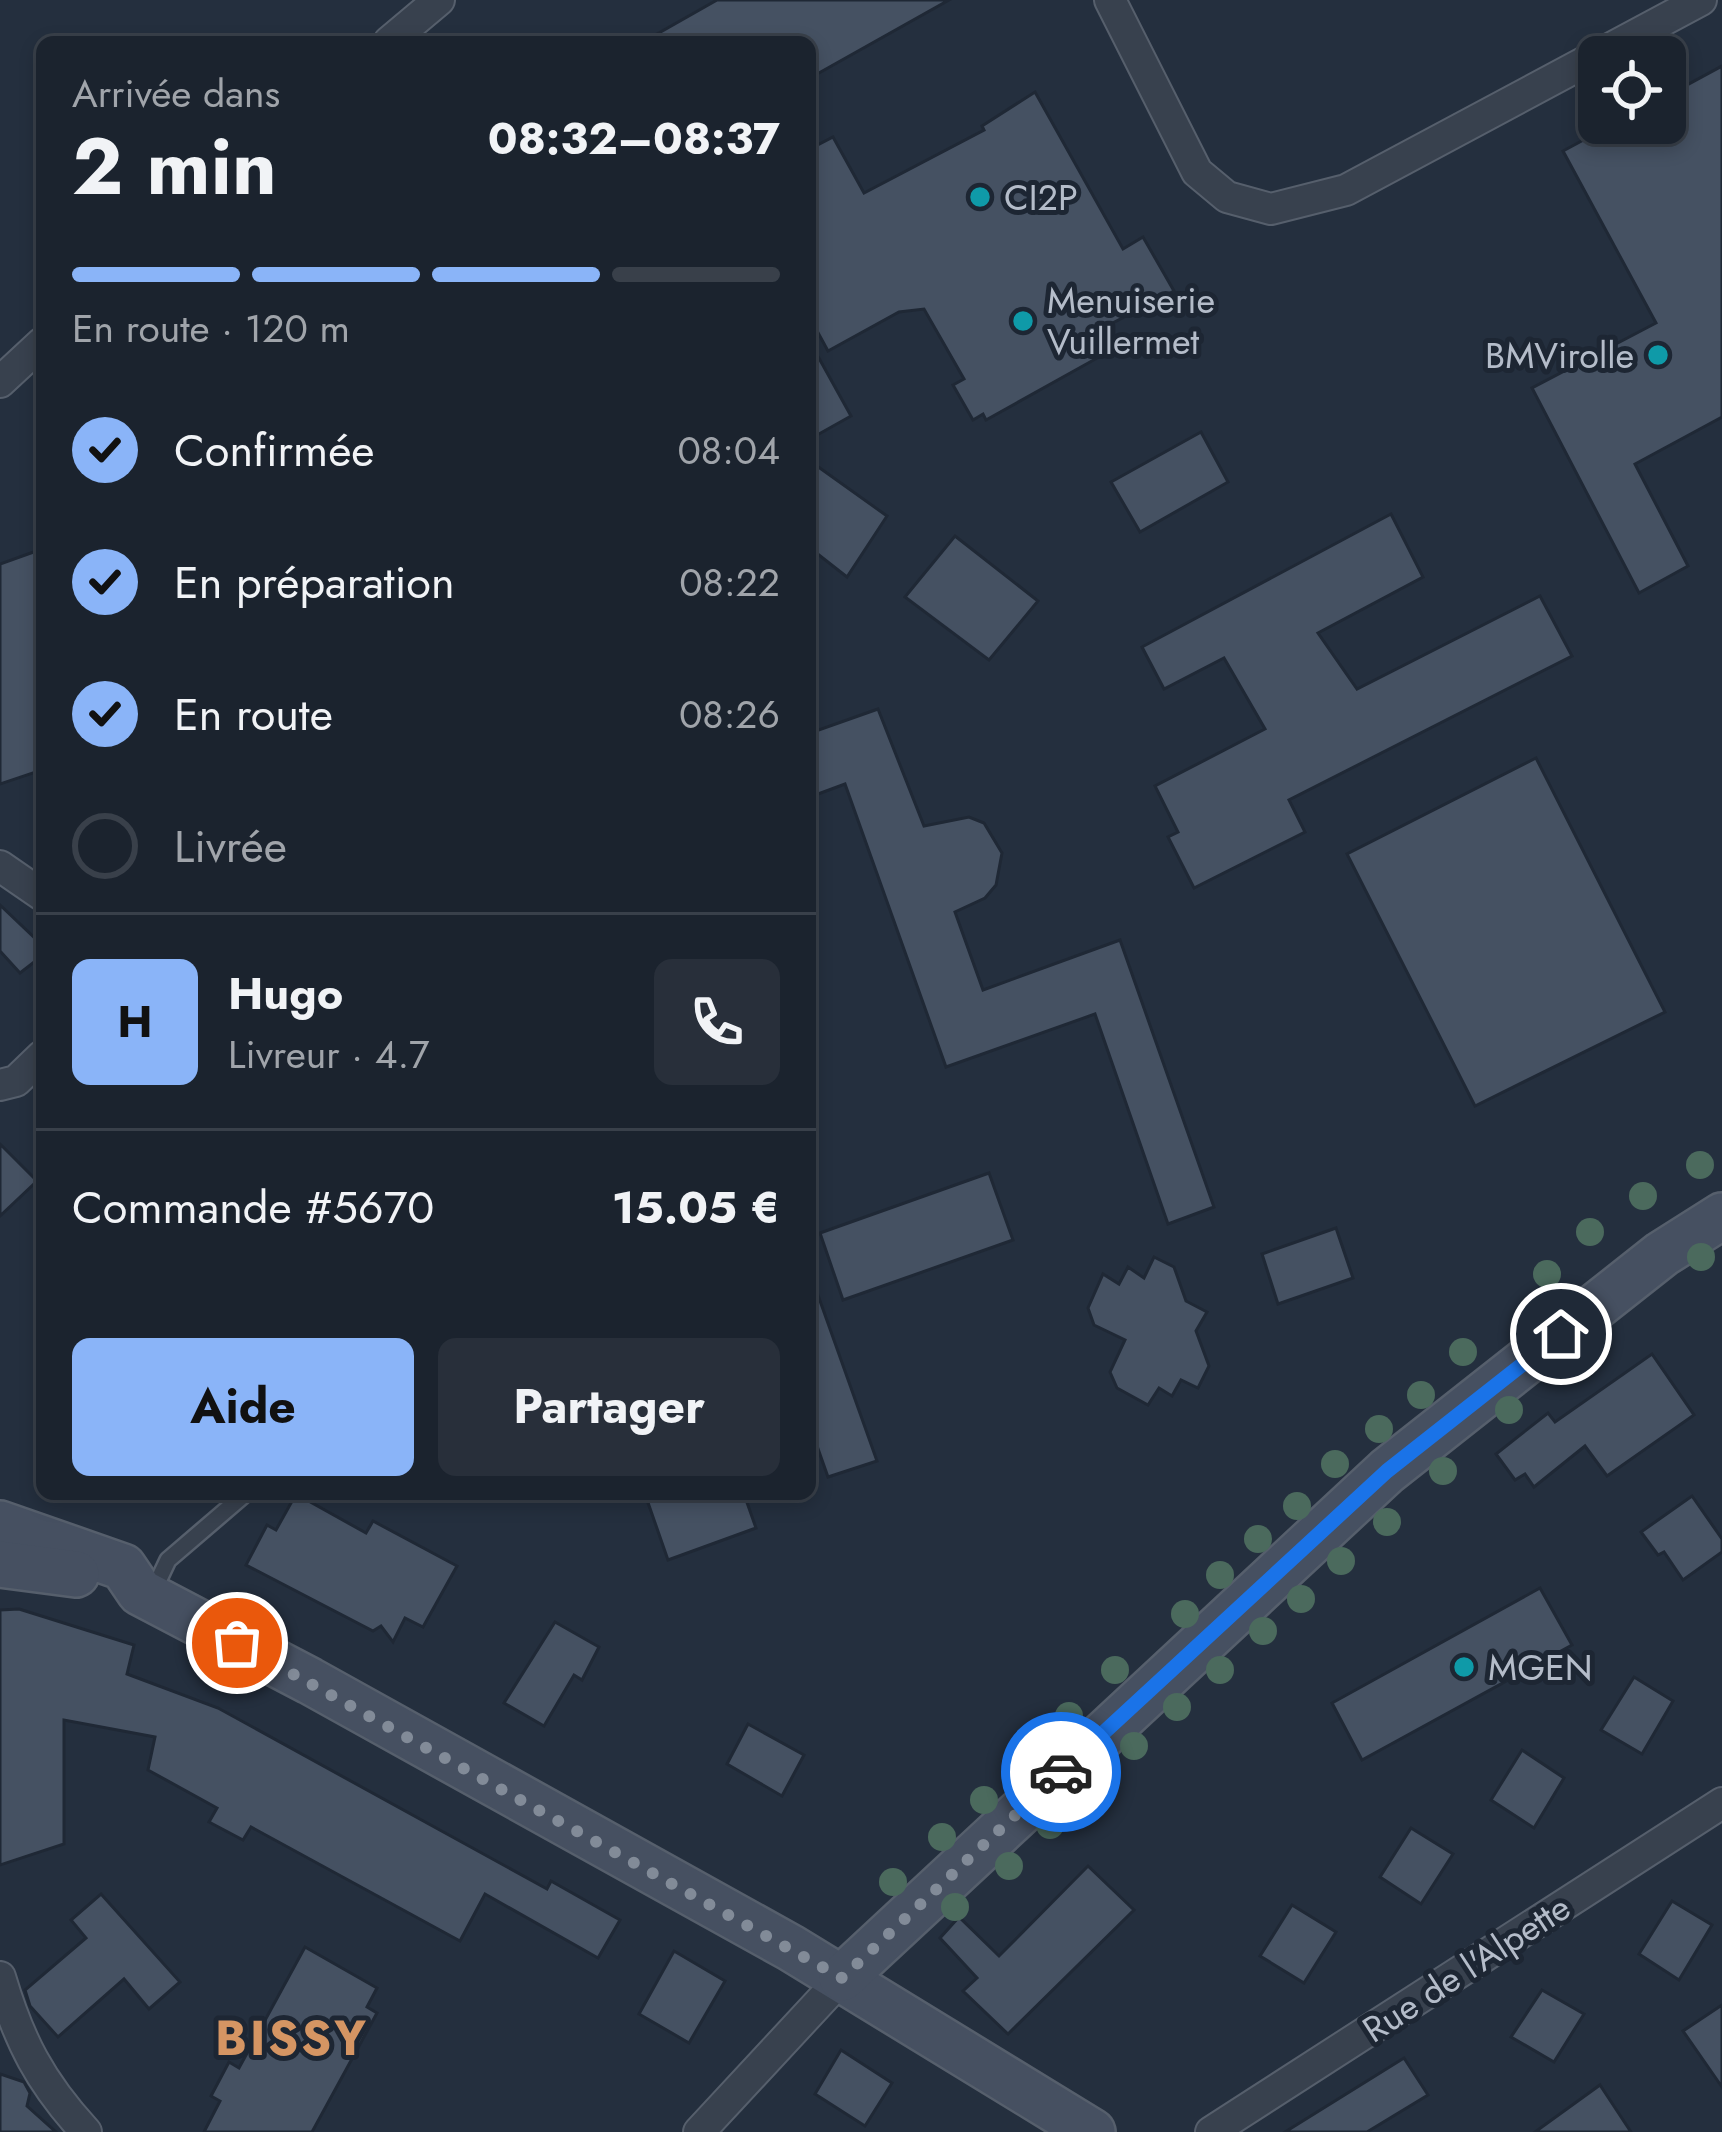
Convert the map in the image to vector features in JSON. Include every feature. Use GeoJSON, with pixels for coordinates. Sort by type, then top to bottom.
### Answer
{"type":"FeatureCollection","features":[{"type":"Feature","properties":{"kind":"main road"},"geometry":{"type":"LineString","coordinates":[[842,1978],[1387,1471],[1662,1254],[1722,1216]]}},
{"type":"Feature","properties":{"kind":"main road"},"geometry":{"type":"LineString","coordinates":[[0,1524],[123,1567],[145,1595],[310,1681],[842,1978],[1092,2132]]}},
{"type":"Feature","properties":{"kind":"main road"},"geometry":{"type":"LineString","coordinates":[[0,1564],[68,1570],[115,1594],[145,1595]]}},
{"type":"Feature","properties":{"kind":"street"},"geometry":{"type":"LineString","coordinates":[[396,36],[439,0]]}},
{"type":"Feature","properties":{"kind":"street"},"geometry":{"type":"LineString","coordinates":[[1111,0],[1197,172],[1227,197],[1271,209],[1346,190],[1701,0]]}},
{"type":"Feature","properties":{"kind":"street"},"geometry":{"type":"LineString","coordinates":[[0,382],[36,349]]}},
{"type":"Feature","properties":{"kind":"street"},"geometry":{"type":"LineString","coordinates":[[0,866],[36,891]]}},
{"type":"Feature","properties":{"kind":"street"},"geometry":{"type":"LineString","coordinates":[[0,1085],[16,1081],[36,1063]]}},
{"type":"Feature","properties":{"kind":"street","name":"Rue de l'Alpette"},"geometry":{"type":"LineString","coordinates":[[1211,2132],[1722,1803]]}},
{"type":"Feature","properties":{"kind":"street"},"geometry":{"type":"LineString","coordinates":[[0,1977],[18,2038],[64,2108],[86,2132]]}},
{"type":"Feature","properties":{"kind":"street"},"geometry":{"type":"LineString","coordinates":[[699,2132],[842,1978]]}},
{"type":"Feature","properties":{"kind":"lane"},"geometry":{"type":"LineString","coordinates":[[145,1595],[168,1560],[238,1500]]}},
{"type":"Feature","properties":{"kind":"building"},"geometry":{"type":"Polygon","coordinates":[[[717,0],[949,0],[816,75],[816,36],[654,36],[717,0]]]}},
{"type":"Feature","properties":{"kind":"building","name":"BMVirolle"},"geometry":{"type":"Polygon","coordinates":[[[1722,66],[1722,417],[1635,464],[1688,566],[1639,593],[1532,388],[1656,323],[1563,151],[1578,143],[1686,144],[1686,86],[1722,66]]]}},
{"type":"Feature","properties":{"kind":"building"},"geometry":{"type":"Polygon","coordinates":[[[1035,92],[1123,249],[1143,237],[1174,291],[1088,336],[1099,357],[986,420],[983,414],[973,420],[953,385],[964,379],[924,309],[899,312],[828,351],[816,329],[816,146],[833,137],[864,193],[984,130],[982,126],[1035,92]]]}},
{"type":"Feature","properties":{"kind":"building"},"geometry":{"type":"Polygon","coordinates":[[[816,353],[851,416],[816,436],[816,353]]]}},
{"type":"Feature","properties":{"kind":"building"},"geometry":{"type":"Polygon","coordinates":[[[1201,432],[1228,482],[1140,532],[1111,482],[1201,432]]]}},
{"type":"Feature","properties":{"kind":"building"},"geometry":{"type":"Polygon","coordinates":[[[816,465],[887,516],[847,577],[816,553],[816,465]]]}},
{"type":"Feature","properties":{"kind":"building"},"geometry":{"type":"Polygon","coordinates":[[[1391,514],[1423,577],[1318,633],[1357,689],[1540,596],[1572,656],[1289,800],[1305,832],[1194,888],[1168,837],[1178,832],[1155,786],[1265,729],[1224,658],[1164,689],[1142,647],[1391,514]]]}},
{"type":"Feature","properties":{"kind":"building"},"geometry":{"type":"Polygon","coordinates":[[[955,536],[1038,601],[989,660],[905,597],[955,536]]]}},
{"type":"Feature","properties":{"kind":"building"},"geometry":{"type":"Polygon","coordinates":[[[36,551],[36,772],[0,784],[0,564],[36,551]]]}},
{"type":"Feature","properties":{"kind":"building"},"geometry":{"type":"Polygon","coordinates":[[[878,709],[924,826],[969,817],[984,823],[1002,853],[996,885],[985,898],[955,912],[983,990],[1120,940],[1214,1207],[1168,1224],[1095,1014],[946,1067],[845,784],[816,795],[816,731],[878,709]]]}},
{"type":"Feature","properties":{"kind":"building"},"geometry":{"type":"Polygon","coordinates":[[[1536,758],[1665,1012],[1475,1106],[1347,854],[1536,758]]]}},
{"type":"Feature","properties":{"kind":"building"},"geometry":{"type":"Polygon","coordinates":[[[0,905],[36,939],[36,961],[20,973],[0,951],[0,905]]]}},
{"type":"Feature","properties":{"kind":"building"},"geometry":{"type":"Polygon","coordinates":[[[0,1144],[36,1182],[0,1216],[0,1144]]]}},
{"type":"Feature","properties":{"kind":"building"},"geometry":{"type":"Polygon","coordinates":[[[989,1173],[1013,1240],[843,1300],[820,1233],[989,1173]]]}},
{"type":"Feature","properties":{"kind":"building"},"geometry":{"type":"Polygon","coordinates":[[[1336,1228],[1353,1278],[1278,1304],[1262,1254],[1336,1228]]]}},
{"type":"Feature","properties":{"kind":"building"},"geometry":{"type":"Polygon","coordinates":[[[1154,1257],[1174,1267],[1186,1301],[1207,1312],[1196,1331],[1209,1366],[1198,1388],[1181,1380],[1172,1396],[1159,1388],[1148,1405],[1117,1388],[1110,1372],[1125,1340],[1094,1325],[1088,1308],[1103,1274],[1119,1284],[1128,1267],[1144,1278],[1154,1257]]]}},
{"type":"Feature","properties":{"kind":"building"},"geometry":{"type":"Polygon","coordinates":[[[816,1290],[877,1461],[828,1477],[816,1443],[816,1290]]]}},
{"type":"Feature","properties":{"kind":"building"},"geometry":{"type":"Polygon","coordinates":[[[1652,1354],[1694,1415],[1607,1476],[1585,1446],[1534,1487],[1525,1474],[1515,1480],[1496,1454],[1548,1413],[1555,1422],[1652,1354]]]}},
{"type":"Feature","properties":{"kind":"building"},"geometry":{"type":"Polygon","coordinates":[[[1692,1496],[1722,1539],[1722,1552],[1683,1580],[1664,1552],[1658,1555],[1641,1532],[1692,1496]]]}},
{"type":"Feature","properties":{"kind":"building"},"geometry":{"type":"Polygon","coordinates":[[[293,1500],[307,1500],[366,1533],[373,1521],[457,1566],[423,1627],[405,1618],[393,1642],[381,1626],[373,1631],[246,1565],[267,1525],[276,1530],[293,1500]]]}},
{"type":"Feature","properties":{"kind":"building"},"geometry":{"type":"Polygon","coordinates":[[[647,1500],[746,1500],[756,1528],[668,1560],[647,1500]]]}},
{"type":"Feature","properties":{"kind":"building","name":"MGEN"},"geometry":{"type":"Polygon","coordinates":[[[1540,1588],[1572,1645],[1362,1760],[1332,1703],[1540,1588]]]}},
{"type":"Feature","properties":{"kind":"building"},"geometry":{"type":"Polygon","coordinates":[[[19,1609],[134,1645],[127,1674],[218,1708],[547,1889],[551,1881],[620,1920],[598,1958],[485,1894],[460,1941],[251,1827],[243,1840],[209,1822],[217,1808],[148,1770],[155,1737],[64,1720],[64,1844],[0,1865],[0,1610],[19,1609]]]}},
{"type":"Feature","properties":{"kind":"building"},"geometry":{"type":"Polygon","coordinates":[[[555,1622],[599,1647],[582,1680],[574,1675],[544,1726],[504,1703],[555,1622]]]}},
{"type":"Feature","properties":{"kind":"building"},"geometry":{"type":"Polygon","coordinates":[[[1634,1677],[1673,1701],[1642,1754],[1601,1730],[1634,1677]]]}},
{"type":"Feature","properties":{"kind":"building"},"geometry":{"type":"Polygon","coordinates":[[[748,1724],[804,1755],[782,1796],[727,1764],[748,1724]]]}},
{"type":"Feature","properties":{"kind":"building"},"geometry":{"type":"Polygon","coordinates":[[[1522,1750],[1564,1778],[1534,1828],[1491,1800],[1522,1750]]]}},
{"type":"Feature","properties":{"kind":"building"},"geometry":{"type":"Polygon","coordinates":[[[1411,1828],[1453,1854],[1421,1904],[1380,1877],[1411,1828]]]}},
{"type":"Feature","properties":{"kind":"building"},"geometry":{"type":"Polygon","coordinates":[[[1088,1866],[1134,1910],[1008,2034],[963,1991],[977,1978],[940,1938],[959,1917],[999,1956],[1088,1866]]]}},
{"type":"Feature","properties":{"kind":"building"},"geometry":{"type":"Polygon","coordinates":[[[101,1894],[180,1982],[149,2009],[124,1979],[58,2037],[30,2006],[25,1990],[86,1938],[71,1920],[101,1894]]]}},
{"type":"Feature","properties":{"kind":"building"},"geometry":{"type":"Polygon","coordinates":[[[1672,1901],[1712,1925],[1679,1980],[1639,1954],[1672,1901]]]}},
{"type":"Feature","properties":{"kind":"building"},"geometry":{"type":"Polygon","coordinates":[[[1292,1905],[1336,1932],[1304,1983],[1260,1956],[1292,1905]]]}},
{"type":"Feature","properties":{"kind":"building"},"geometry":{"type":"Polygon","coordinates":[[[305,1947],[377,1988],[367,2007],[377,2013],[312,2132],[204,2132],[220,2101],[211,2096],[229,2062],[239,2068],[305,1947]]]}},
{"type":"Feature","properties":{"kind":"building"},"geometry":{"type":"Polygon","coordinates":[[[674,1951],[725,1981],[689,2043],[639,2014],[674,1951]]]}},
{"type":"Feature","properties":{"kind":"building"},"geometry":{"type":"Polygon","coordinates":[[[1542,1990],[1584,2014],[1554,2062],[1511,2037],[1542,1990]]]}},
{"type":"Feature","properties":{"kind":"building"},"geometry":{"type":"Polygon","coordinates":[[[1722,2005],[1722,2087],[1683,2031],[1722,2005]]]}},
{"type":"Feature","properties":{"kind":"building"},"geometry":{"type":"Polygon","coordinates":[[[841,2050],[892,2083],[865,2126],[815,2094],[841,2050]]]}},
{"type":"Feature","properties":{"kind":"building"},"geometry":{"type":"Polygon","coordinates":[[[1404,2058],[1428,2095],[1367,2132],[1285,2132],[1404,2058]]]}},
{"type":"Feature","properties":{"kind":"building"},"geometry":{"type":"Polygon","coordinates":[[[0,2074],[24,2082],[30,2093],[27,2106],[56,2132],[0,2132],[0,2074]]]}},
{"type":"Feature","properties":{"kind":"building"},"geometry":{"type":"Polygon","coordinates":[[[1600,2085],[1631,2132],[1535,2132],[1600,2085]]]}},
{"type":"Feature","properties":{"kind":"way so far"},"geometry":{"type":"LineString","coordinates":[[237,1643],[842,1978],[1061,1772]]}},
{"type":"Feature","properties":{"kind":"place","name":"CI2P"},"geometry":{"type":"Point","coordinates":[980,197]}},
{"type":"Feature","properties":{"kind":"place","name":"Menuiserie Vuillermet"},"geometry":{"type":"Point","coordinates":[1023,321]}},
{"type":"Feature","properties":{"kind":"place","name":"BMVirolle"},"geometry":{"type":"Point","coordinates":[1658,355]}},
{"type":"Feature","properties":{"kind":"place","name":"MGEN"},"geometry":{"type":"Point","coordinates":[1464,1667]}},
{"type":"Feature","properties":{"kind":"district","name":"BISSY"},"geometry":{"type":"Point","coordinates":[292,2038]}},
{"type":"Feature","properties":{"kind":"route"},"geometry":{"type":"LineString","coordinates":[[1061,1772],[1387,1471],[1561,1334]]}}]}
